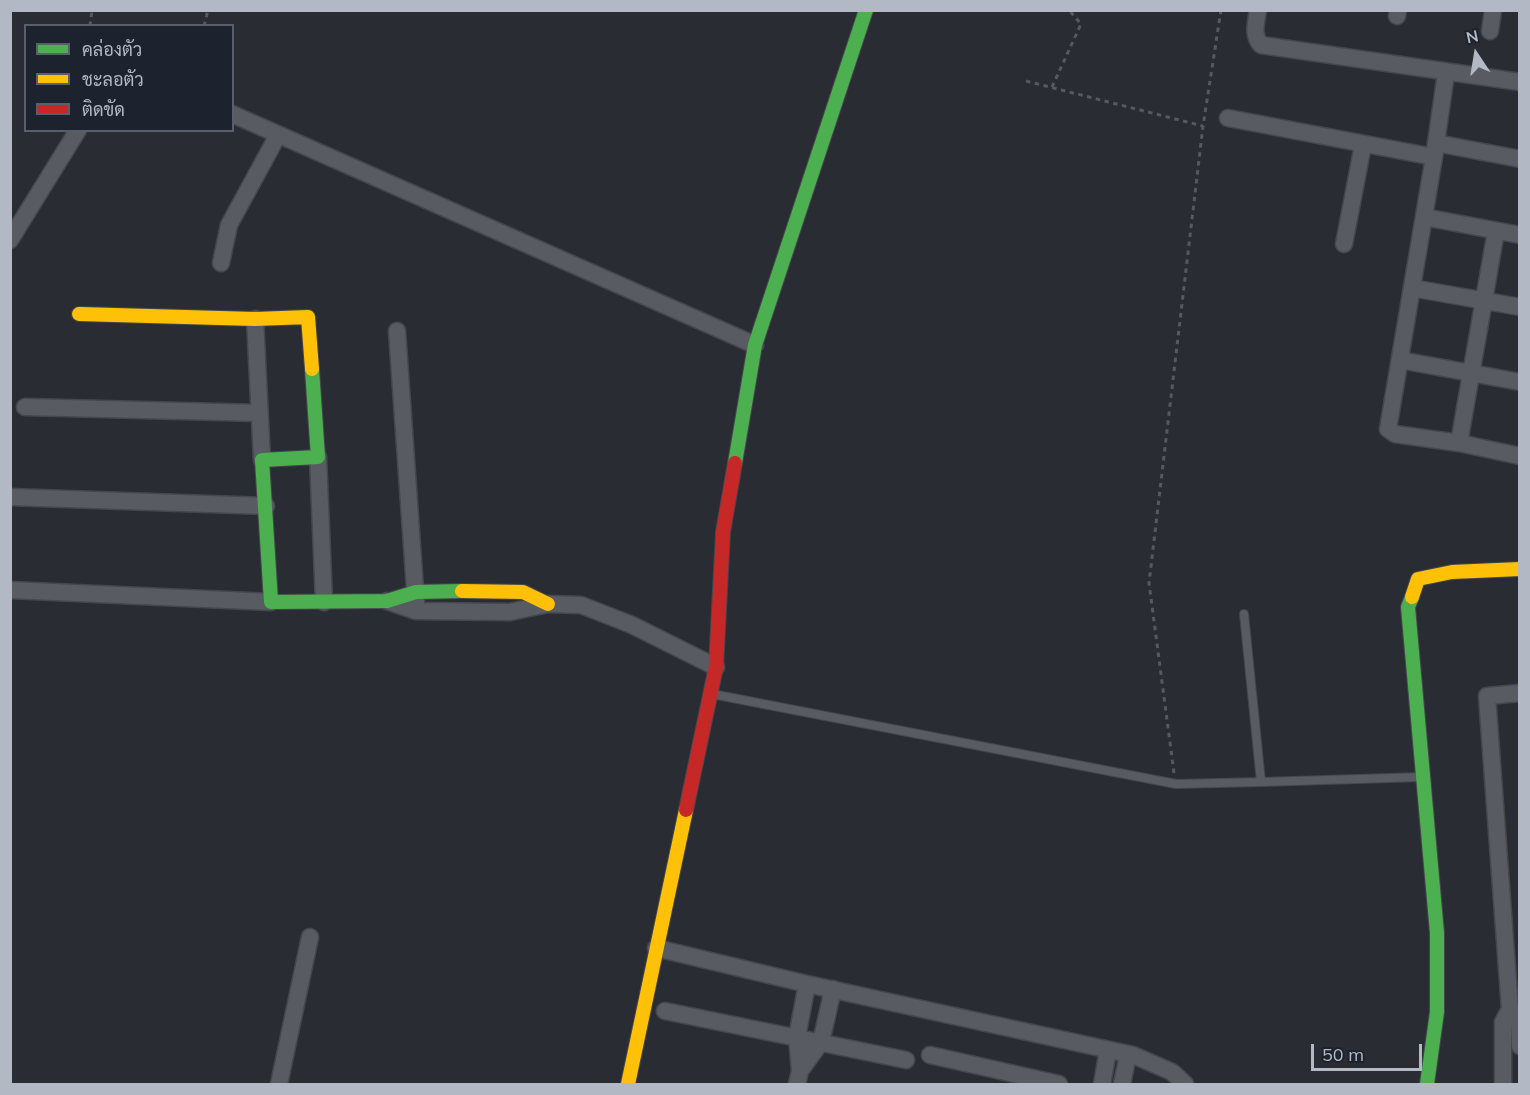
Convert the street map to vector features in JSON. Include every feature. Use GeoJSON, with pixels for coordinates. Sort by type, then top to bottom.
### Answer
{"type":"FeatureCollection","features":[{"type":"Feature","properties":{"kind":"street"},"geometry":{"type":"LineString","coordinates":[[628,1084],[681,839],[708,694],[716,667],[723,532],[755,345],[866,10]]}},
{"type":"Feature","properties":{"kind":"street"},"geometry":{"type":"LineString","coordinates":[[1258,10],[1255,32],[1261,45],[1520,82]]}},
{"type":"Feature","properties":{"kind":"street"},"geometry":{"type":"LineString","coordinates":[[1490,31],[1493,10]]}},
{"type":"Feature","properties":{"kind":"street"},"geometry":{"type":"LineString","coordinates":[[1446,73],[1413,288],[1388,429],[1395,434],[1460,443],[1520,456]]}},
{"type":"Feature","properties":{"kind":"street"},"geometry":{"type":"LineString","coordinates":[[234,115],[755,345]]}},
{"type":"Feature","properties":{"kind":"street"},"geometry":{"type":"LineString","coordinates":[[1228,118],[1363,145],[1520,159]]}},
{"type":"Feature","properties":{"kind":"street"},"geometry":{"type":"LineString","coordinates":[[10,240],[77,132]]}},
{"type":"Feature","properties":{"kind":"street"},"geometry":{"type":"LineString","coordinates":[[221,263],[229,225],[278,135]]}},
{"type":"Feature","properties":{"kind":"street"},"geometry":{"type":"LineString","coordinates":[[1344,244],[1363,145]]}},
{"type":"Feature","properties":{"kind":"street"},"geometry":{"type":"LineString","coordinates":[[1424,217],[1520,235]]}},
{"type":"Feature","properties":{"kind":"street"},"geometry":{"type":"LineString","coordinates":[[1460,443],[1496,231]]}},
{"type":"Feature","properties":{"kind":"street"},"geometry":{"type":"LineString","coordinates":[[1413,288],[1520,307]]}},
{"type":"Feature","properties":{"kind":"street"},"geometry":{"type":"LineString","coordinates":[[79,314],[255,319],[308,317],[318,457],[324,602]]}},
{"type":"Feature","properties":{"kind":"street"},"geometry":{"type":"LineString","coordinates":[[255,319],[271,602]]}},
{"type":"Feature","properties":{"kind":"street"},"geometry":{"type":"LineString","coordinates":[[397,331],[416,611]]}},
{"type":"Feature","properties":{"kind":"street"},"geometry":{"type":"LineString","coordinates":[[1400,360],[1520,381]]}},
{"type":"Feature","properties":{"kind":"street"},"geometry":{"type":"LineString","coordinates":[[25,407],[259,413]]}},
{"type":"Feature","properties":{"kind":"street"},"geometry":{"type":"LineString","coordinates":[[262,460],[318,457]]}},
{"type":"Feature","properties":{"kind":"street"},"geometry":{"type":"LineString","coordinates":[[10,496],[266,506]]}},
{"type":"Feature","properties":{"kind":"street"},"geometry":{"type":"LineString","coordinates":[[1427,1084],[1435,1051],[1438,1014],[1433,870],[1408,607],[1418,579],[1452,572],[1520,569]]}},
{"type":"Feature","properties":{"kind":"street"},"geometry":{"type":"LineString","coordinates":[[10,590],[271,602],[387,601],[416,592],[523,592],[548,604]]}},
{"type":"Feature","properties":{"kind":"street"},"geometry":{"type":"LineString","coordinates":[[387,601],[416,611],[510,612],[548,604],[580,605],[632,625],[716,667]]}},
{"type":"Feature","properties":{"kind":"street"},"geometry":{"type":"LineString","coordinates":[[1520,693],[1487,696],[1510,1009],[1519,1023],[1520,1046]]}},
{"type":"Feature","properties":{"kind":"street"},"geometry":{"type":"LineString","coordinates":[[279,1084],[310,937]]}},
{"type":"Feature","properties":{"kind":"street"},"geometry":{"type":"LineString","coordinates":[[656,948],[807,984],[1128,1054],[1172,1072],[1185,1084]]}},
{"type":"Feature","properties":{"kind":"street"},"geometry":{"type":"LineString","coordinates":[[798,1078],[797,1037],[807,984]]}},
{"type":"Feature","properties":{"kind":"street"},"geometry":{"type":"LineString","coordinates":[[798,1078],[821,1042],[833,989]]}},
{"type":"Feature","properties":{"kind":"street"},"geometry":{"type":"LineString","coordinates":[[1503,1084],[1503,1022],[1510,1009]]}},
{"type":"Feature","properties":{"kind":"street"},"geometry":{"type":"LineString","coordinates":[[665,1011],[906,1060]]}},
{"type":"Feature","properties":{"kind":"street"},"geometry":{"type":"LineString","coordinates":[[1102,1084],[1108,1050]]}},
{"type":"Feature","properties":{"kind":"street"},"geometry":{"type":"LineString","coordinates":[[1122,1084],[1128,1054]]}},
{"type":"Feature","properties":{"kind":"street"},"geometry":{"type":"LineString","coordinates":[[930,1055],[1059,1084]]}},
{"type":"Feature","properties":{"kind":"lane"},"geometry":{"type":"LineString","coordinates":[[1244,614],[1261,782]]}},
{"type":"Feature","properties":{"kind":"lane"},"geometry":{"type":"LineString","coordinates":[[708,694],[1176,784],[1423,777]]}},
{"type":"Feature","properties":{"kind":"path"},"geometry":{"type":"LineString","coordinates":[[1052,87],[1081,24],[1069,10]]}},
{"type":"Feature","properties":{"kind":"path"},"geometry":{"type":"LineString","coordinates":[[1176,784],[1149,583],[1203,126],[1221,10]]}},
{"type":"Feature","properties":{"kind":"path"},"geometry":{"type":"LineString","coordinates":[[1026,81],[1203,126]]}},
{"type":"Feature","properties":{"kind":"traffic: fast"},"geometry":{"type":"LineString","coordinates":[[735,463],[755,345],[866,10]]}},
{"type":"Feature","properties":{"kind":"traffic: fast"},"geometry":{"type":"LineString","coordinates":[[312,369],[318,457],[262,460],[271,602],[387,601],[416,592],[462,591]]}},
{"type":"Feature","properties":{"kind":"traffic: fast"},"geometry":{"type":"LineString","coordinates":[[1412,597],[1408,607],[1437,933],[1437,1012],[1427,1084]]}},
{"type":"Feature","properties":{"kind":"traffic: slow"},"geometry":{"type":"LineString","coordinates":[[79,314],[255,319],[308,317],[312,369]]}},
{"type":"Feature","properties":{"kind":"traffic: slow"},"geometry":{"type":"LineString","coordinates":[[1412,597],[1418,579],[1452,572],[1520,569]]}},
{"type":"Feature","properties":{"kind":"traffic: slow"},"geometry":{"type":"LineString","coordinates":[[462,591],[523,592],[548,604]]}},
{"type":"Feature","properties":{"kind":"traffic: slow"},"geometry":{"type":"LineString","coordinates":[[628,1084],[686,810]]}},
{"type":"Feature","properties":{"kind":"traffic: jam"},"geometry":{"type":"LineString","coordinates":[[686,810],[716,667],[723,532],[735,463]]}}]}
